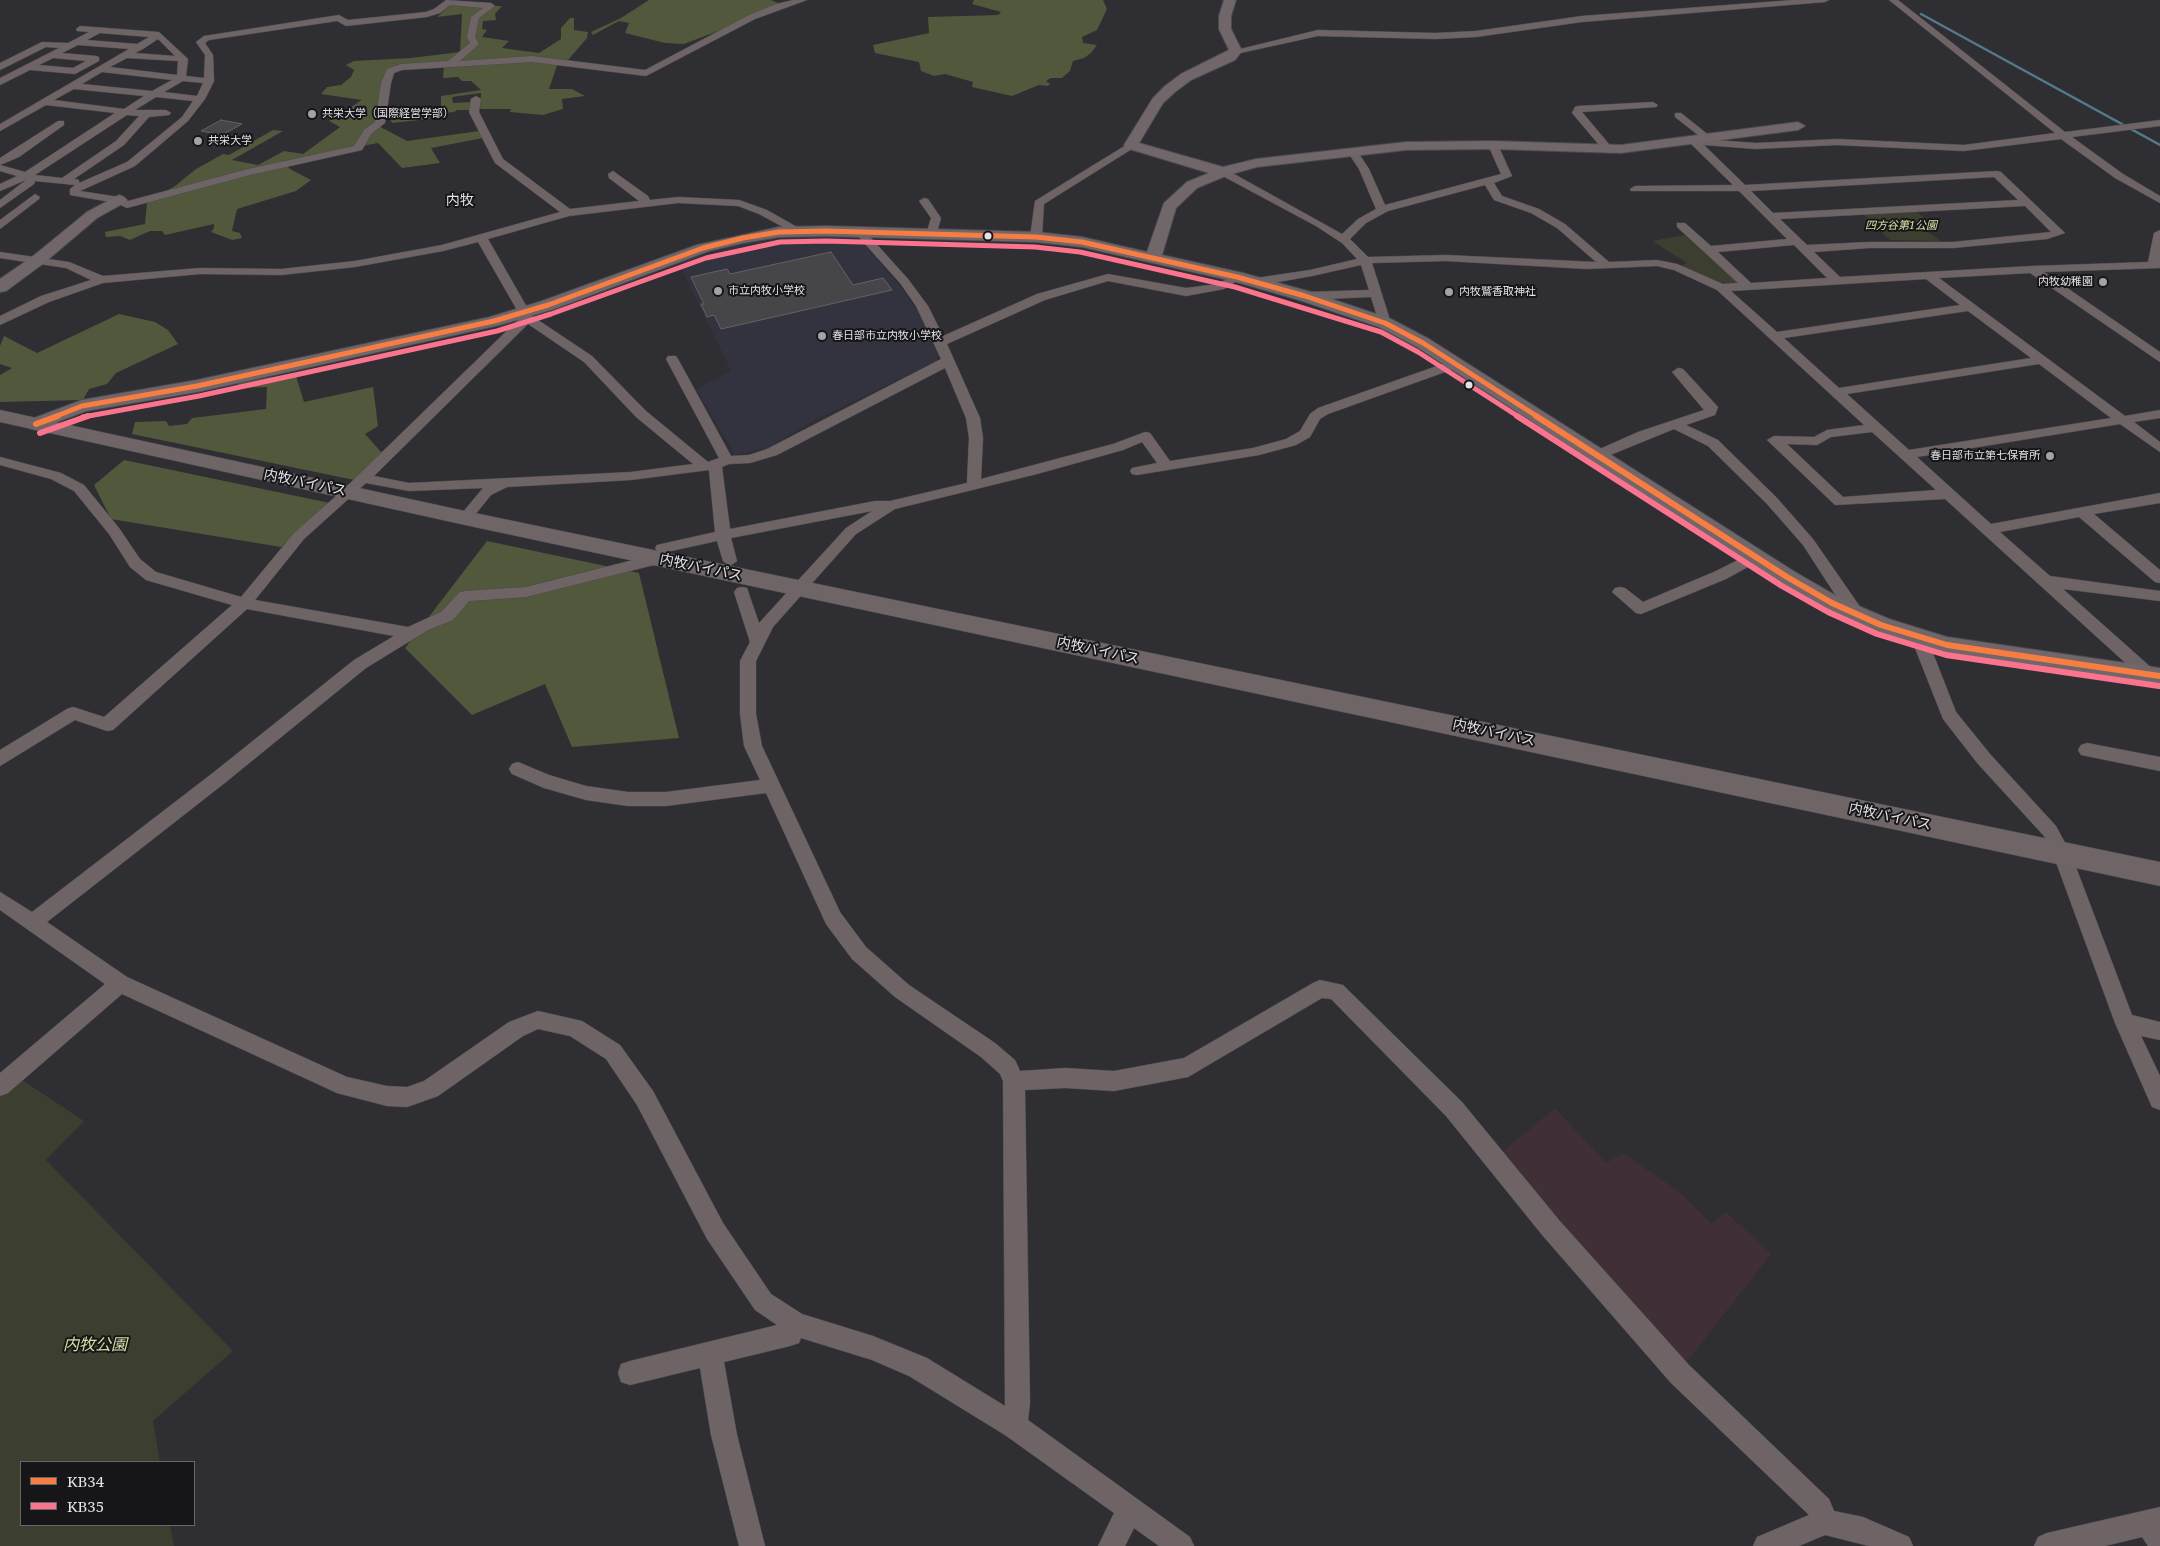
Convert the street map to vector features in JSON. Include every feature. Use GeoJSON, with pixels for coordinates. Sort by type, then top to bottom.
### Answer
{"type":"FeatureCollection","features":[{"type":"Feature","properties":{"kind":"main road","name":"内牧バイパス"},"geometry":{"type":"LineString","coordinates":[[0,416],[356,485],[465,518],[660,553],[798,588],[2160,874]]}},
{"type":"Feature","properties":{"kind":"street"},"geometry":{"type":"LineString","coordinates":[[450,63],[475,44],[471,37],[475,17],[491,6],[450,1],[437,11],[427,14],[346,23],[339,18],[207,38],[200,42],[209,55],[209,80],[200,99],[185,119],[154,147],[130,164],[75,189],[74,193],[119,200],[127,205],[248,172],[358,148],[367,132],[380,123],[386,83],[390,71],[401,67],[532,60],[646,73],[752,18],[778,6],[803,0]]}},
{"type":"Feature","properties":{"kind":"street"},"geometry":{"type":"LineString","coordinates":[[1230,0],[1225,16],[1225,29],[1236,51]]}},
{"type":"Feature","properties":{"kind":"street"},"geometry":{"type":"LineString","coordinates":[[1036,238],[1039,203],[1131,145],[1158,101],[1170,89],[1186,77],[1230,57],[1236,51],[1318,33],[1435,36],[1476,34],[1582,19],[1825,0]]}},
{"type":"Feature","properties":{"kind":"street"},"geometry":{"type":"LineString","coordinates":[[1893,0],[2063,135],[2119,176],[2160,200]]}},
{"type":"Feature","properties":{"kind":"street"},"geometry":{"type":"LineString","coordinates":[[80,29],[160,35],[183,59],[182,78]]}},
{"type":"Feature","properties":{"kind":"street"},"geometry":{"type":"LineString","coordinates":[[0,82],[98,31]]}},
{"type":"Feature","properties":{"kind":"street"},"geometry":{"type":"LineString","coordinates":[[0,128],[160,35]]}},
{"type":"Feature","properties":{"kind":"street"},"geometry":{"type":"LineString","coordinates":[[0,67],[45,44],[140,47]]}},
{"type":"Feature","properties":{"kind":"street"},"geometry":{"type":"LineString","coordinates":[[29,67],[75,71],[96,59],[52,55]]}},
{"type":"Feature","properties":{"kind":"street"},"geometry":{"type":"LineString","coordinates":[[126,55],[183,59]]}},
{"type":"Feature","properties":{"kind":"street"},"geometry":{"type":"LineString","coordinates":[[81,68],[209,80]]}},
{"type":"Feature","properties":{"kind":"street"},"geometry":{"type":"LineString","coordinates":[[0,205],[30,177],[126,112],[182,78]]}},
{"type":"Feature","properties":{"kind":"street"},"geometry":{"type":"LineString","coordinates":[[73,86],[200,99]]}},
{"type":"Feature","properties":{"kind":"street"},"geometry":{"type":"LineString","coordinates":[[476,99],[474,112],[499,161],[568,214]]}},
{"type":"Feature","properties":{"kind":"street"},"geometry":{"type":"LineString","coordinates":[[26,101],[146,114],[166,113]]}},
{"type":"Feature","properties":{"kind":"street"},"geometry":{"type":"LineString","coordinates":[[1608,150],[1577,113],[1578,109],[1653,105]]}},
{"type":"Feature","properties":{"kind":"street"},"geometry":{"type":"LineString","coordinates":[[64,181],[120,143],[146,114]]}},
{"type":"Feature","properties":{"kind":"street"},"geometry":{"type":"LineString","coordinates":[[1678,115],[1710,139]]}},
{"type":"Feature","properties":{"kind":"street"},"geometry":{"type":"LineString","coordinates":[[0,162],[15,155],[61,123]]}},
{"type":"Feature","properties":{"kind":"street"},"geometry":{"type":"LineString","coordinates":[[1694,141],[1756,146],[1837,142],[1964,148],[2160,123]]}},
{"type":"Feature","properties":{"kind":"street"},"geometry":{"type":"LineString","coordinates":[[1153,257],[1169,206],[1192,185],[1223,172],[1256,163],[1406,146],[1494,145],[1608,150],[1646,148],[1798,126]]}},
{"type":"Feature","properties":{"kind":"street"},"geometry":{"type":"LineString","coordinates":[[1694,141],[1773,216],[1838,282]]}},
{"type":"Feature","properties":{"kind":"street"},"geometry":{"type":"LineString","coordinates":[[1131,145],[1223,172],[1320,224],[1343,239],[1364,260],[1377,293],[1385,323]]}},
{"type":"Feature","properties":{"kind":"street"},"geometry":{"type":"LineString","coordinates":[[1343,239],[1362,221],[1382,210],[1507,176],[1494,145]]}},
{"type":"Feature","properties":{"kind":"street"},"geometry":{"type":"LineString","coordinates":[[1352,152],[1364,169],[1382,210]]}},
{"type":"Feature","properties":{"kind":"street"},"geometry":{"type":"LineString","coordinates":[[0,168],[30,177],[91,183]]}},
{"type":"Feature","properties":{"kind":"street"},"geometry":{"type":"LineString","coordinates":[[613,174],[613,176],[644,198],[645,204]]}},
{"type":"Feature","properties":{"kind":"street"},"geometry":{"type":"LineString","coordinates":[[1635,189],[1744,188],[1997,174],[2059,233],[2046,236],[1953,245],[1802,245],[1708,250]]}},
{"type":"Feature","properties":{"kind":"street"},"geometry":{"type":"LineString","coordinates":[[0,188],[30,177]]}},
{"type":"Feature","properties":{"kind":"street"},"geometry":{"type":"LineString","coordinates":[[1488,181],[1498,198],[1534,211],[1561,226],[1607,266]]}},
{"type":"Feature","properties":{"kind":"street"},"geometry":{"type":"LineString","coordinates":[[0,226],[35,196]]}},
{"type":"Feature","properties":{"kind":"street"},"geometry":{"type":"LineString","coordinates":[[0,287],[38,260],[92,215],[119,200]]}},
{"type":"Feature","properties":{"kind":"street"},"geometry":{"type":"LineString","coordinates":[[0,321],[64,292],[101,280],[200,271],[281,272],[388,258],[482,239],[568,214],[678,200],[739,203],[764,212],[798,231]]}},
{"type":"Feature","properties":{"kind":"street"},"geometry":{"type":"LineString","coordinates":[[924,201],[936,218],[932,234]]}},
{"type":"Feature","properties":{"kind":"street"},"geometry":{"type":"LineString","coordinates":[[1773,216],[2026,203]]}},
{"type":"Feature","properties":{"kind":"street"},"geometry":{"type":"LineString","coordinates":[[1681,225],[1748,286]]}},
{"type":"Feature","properties":{"kind":"street"},"geometry":{"type":"LineString","coordinates":[[36,424],[82,406],[206,384],[526,315],[703,248],[743,238],[798,231],[1036,238],[1082,242],[1256,282],[1385,323],[1455,364],[1754,557],[1810,591],[1857,615],[1919,638],[1988,652],[2154,675]]}},
{"type":"Feature","properties":{"kind":"street"},"geometry":{"type":"LineString","coordinates":[[860,232],[922,306],[940,342],[973,418],[976,438],[974,484]]}},
{"type":"Feature","properties":{"kind":"street"},"geometry":{"type":"LineString","coordinates":[[1720,288],[2032,269],[2156,265],[2160,234]]}},
{"type":"Feature","properties":{"kind":"street"},"geometry":{"type":"LineString","coordinates":[[482,239],[526,315],[588,359],[641,414],[716,464]]}},
{"type":"Feature","properties":{"kind":"street"},"geometry":{"type":"LineString","coordinates":[[0,255],[68,265],[101,280]]}},
{"type":"Feature","properties":{"kind":"street"},"geometry":{"type":"LineString","coordinates":[[1256,282],[1312,273],[1364,260],[1446,258],[1607,266],[1668,264],[1720,288],[2045,581],[2154,675]]}},
{"type":"Feature","properties":{"kind":"street"},"geometry":{"type":"LineString","coordinates":[[2138,265],[2160,279]]}},
{"type":"Feature","properties":{"kind":"street"},"geometry":{"type":"LineString","coordinates":[[2032,269],[2160,358]]}},
{"type":"Feature","properties":{"kind":"street"},"geometry":{"type":"LineString","coordinates":[[1929,276],[2160,448]]}},
{"type":"Feature","properties":{"kind":"street"},"geometry":{"type":"LineString","coordinates":[[940,342],[1041,297],[1108,277],[1186,292],[1220,287],[1237,277]]}},
{"type":"Feature","properties":{"kind":"street"},"geometry":{"type":"LineString","coordinates":[[1305,296],[1377,293]]}},
{"type":"Feature","properties":{"kind":"street"},"geometry":{"type":"LineString","coordinates":[[1775,336],[1970,307]]}},
{"type":"Feature","properties":{"kind":"street"},"geometry":{"type":"LineString","coordinates":[[0,759],[73,713],[107,725],[244,603],[298,536],[356,485],[526,315]]}},
{"type":"Feature","properties":{"kind":"street"},"geometry":{"type":"LineString","coordinates":[[672,359],[716,464],[723,535],[730,561]]}},
{"type":"Feature","properties":{"kind":"street"},"geometry":{"type":"LineString","coordinates":[[1837,392],[2042,360]]}},
{"type":"Feature","properties":{"kind":"street"},"geometry":{"type":"LineString","coordinates":[[356,485],[409,487],[630,476],[750,459],[772,452],[948,361]]}},
{"type":"Feature","properties":{"kind":"street"},"geometry":{"type":"LineString","coordinates":[[1137,471],[1254,452],[1291,442],[1305,434],[1316,417],[1323,411],[1455,364]]}},
{"type":"Feature","properties":{"kind":"street"},"geometry":{"type":"LineString","coordinates":[[1598,455],[1710,412],[1711,407],[1678,372]]}},
{"type":"Feature","properties":{"kind":"street"},"geometry":{"type":"LineString","coordinates":[[1906,455],[2160,414]]}},
{"type":"Feature","properties":{"kind":"street"},"geometry":{"type":"LineString","coordinates":[[1675,424],[1713,443],[1772,501],[1808,542],[1857,615]]}},
{"type":"Feature","properties":{"kind":"street"},"geometry":{"type":"LineString","coordinates":[[1876,428],[1827,434],[1816,441],[1774,440],[1840,502],[1949,494]]}},
{"type":"Feature","properties":{"kind":"street"},"geometry":{"type":"LineString","coordinates":[[32,923],[220,777],[360,664],[410,633],[447,616],[465,596],[526,592],[723,535],[875,506],[890,506],[1049,466],[1118,447],[1146,436],[1166,466]]}},
{"type":"Feature","properties":{"kind":"street"},"geometry":{"type":"LineString","coordinates":[[0,461],[56,476],[79,488],[114,531],[135,562],[151,576],[196,592],[244,603],[410,633]]}},
{"type":"Feature","properties":{"kind":"street"},"geometry":{"type":"LineString","coordinates":[[465,518],[486,492],[505,483]]}},
{"type":"Feature","properties":{"kind":"street"},"geometry":{"type":"LineString","coordinates":[[1988,529],[2160,498]]}},
{"type":"Feature","properties":{"kind":"street"},"geometry":{"type":"LineString","coordinates":[[890,506],[851,531],[767,624],[757,640],[748,661],[748,714],[753,746],[833,918],[859,953],[902,990],[988,1050],[1008,1067],[1014,1081],[1018,1370],[1018,1403],[1014,1426]]}},
{"type":"Feature","properties":{"kind":"street"},"geometry":{"type":"LineString","coordinates":[[2082,512],[2158,574]]}},
{"type":"Feature","properties":{"kind":"street"},"geometry":{"type":"LineString","coordinates":[[1620,592],[1641,609],[1721,574],[1754,557]]}},
{"type":"Feature","properties":{"kind":"street"},"geometry":{"type":"LineString","coordinates":[[2045,581],[2160,596]]}},
{"type":"Feature","properties":{"kind":"street"},"geometry":{"type":"LineString","coordinates":[[742,592],[757,640]]}},
{"type":"Feature","properties":{"kind":"street"},"geometry":{"type":"LineString","coordinates":[[1919,638],[1949,715],[1984,759],[2050,830],[2062,854],[2125,1023],[2160,1100]]}},
{"type":"Feature","properties":{"kind":"street"},"geometry":{"type":"LineString","coordinates":[[2087,750],[2160,764]]}},
{"type":"Feature","properties":{"kind":"street"},"geometry":{"type":"LineString","coordinates":[[518,769],[544,781],[586,793],[628,799],[666,799],[771,785]]}},
{"type":"Feature","properties":{"kind":"street"},"geometry":{"type":"LineString","coordinates":[[0,900],[120,983],[345,1086],[387,1096],[407,1097],[430,1089],[516,1029],[538,1020],[575,1028],[613,1052],[645,1098],[720,1239],[763,1302],[796,1324],[873,1348],[918,1368],[1014,1426],[1182,1546]]}},
{"type":"Feature","properties":{"kind":"street"},"geometry":{"type":"LineString","coordinates":[[0,1086],[120,983]]}},
{"type":"Feature","properties":{"kind":"street"},"geometry":{"type":"LineString","coordinates":[[1014,1081],[1065,1078],[1114,1081],[1188,1068],[1320,989],[1336,991],[1454,1109],[1551,1228],[1680,1374],[1820,1508],[1824,1522]]}},
{"type":"Feature","properties":{"kind":"street"},"geometry":{"type":"LineString","coordinates":[[2125,1023],[2160,1031]]}},
{"type":"Feature","properties":{"kind":"street"},"geometry":{"type":"LineString","coordinates":[[630,1373],[790,1334],[796,1324]]}},
{"type":"Feature","properties":{"kind":"street"},"geometry":{"type":"LineString","coordinates":[[710,1355],[724,1435],[752,1546]]}},
{"type":"Feature","properties":{"kind":"street"},"geometry":{"type":"LineString","coordinates":[[1111,1546],[1130,1509]]}},
{"type":"Feature","properties":{"kind":"street"},"geometry":{"type":"LineString","coordinates":[[1766,1546],[1824,1522],[1862,1530],[1900,1546]]}},
{"type":"Feature","properties":{"kind":"street"},"geometry":{"type":"LineString","coordinates":[[2047,1546],[2156,1528]]}},
{"type":"Feature","properties":{"kind":"shaded area","name":"春日部市立内牧小学校"},"geometry":{"type":"Polygon","coordinates":[[[808,236],[857,236],[900,286],[920,315],[939,357],[936,361],[808,424],[769,447],[735,455],[696,389],[731,371],[678,262],[755,240],[808,236]]]}},
{"type":"Feature","properties":{"kind":"shaded area"},"geometry":{"type":"Polygon","coordinates":[[[1555,1108],[1606,1163],[1623,1153],[1678,1191],[1711,1224],[1726,1212],[1771,1254],[1686,1363],[1501,1153],[1555,1108]]]}},
{"type":"Feature","properties":{"kind":"green space"},"geometry":{"type":"Polygon","coordinates":[[[649,0],[771,0],[780,4],[734,25],[684,44],[665,43],[625,33],[629,23],[619,21],[593,35],[591,32],[621,18],[649,0]]]}},
{"type":"Feature","properties":{"kind":"green space"},"geometry":{"type":"Polygon","coordinates":[[[974,0],[1103,0],[1107,9],[1097,30],[1082,37],[1083,43],[1097,45],[1091,53],[1084,58],[1073,61],[1070,71],[1062,78],[1051,78],[1046,81],[1050,84],[1048,86],[1039,85],[1012,96],[972,87],[973,82],[945,74],[934,76],[921,71],[919,62],[875,53],[873,45],[929,33],[928,17],[998,15],[1001,12],[972,4],[974,0]]]}},
{"type":"Feature","properties":{"kind":"green space"},"geometry":{"type":"Polygon","coordinates":[[[450,5],[502,6],[495,14],[496,20],[483,21],[482,29],[487,30],[482,37],[509,41],[502,48],[539,53],[561,39],[561,28],[570,18],[574,18],[574,30],[588,32],[587,38],[568,60],[559,60],[549,89],[572,89],[585,96],[562,99],[563,109],[543,115],[510,112],[511,109],[480,109],[481,93],[452,97],[453,103],[472,102],[471,110],[457,110],[433,114],[429,119],[392,123],[390,119],[423,109],[441,108],[441,96],[481,90],[471,81],[462,81],[458,77],[443,78],[444,62],[387,69],[375,124],[407,141],[479,131],[483,138],[431,148],[440,163],[402,168],[378,143],[283,161],[290,169],[311,180],[296,191],[237,209],[232,231],[240,233],[242,238],[232,240],[211,232],[214,224],[165,235],[162,231],[150,231],[130,240],[120,236],[106,237],[105,232],[145,224],[147,202],[175,186],[196,169],[223,154],[229,155],[273,130],[283,131],[232,160],[258,165],[284,151],[303,154],[340,127],[329,121],[362,100],[321,94],[327,87],[341,85],[351,77],[354,70],[346,65],[354,61],[411,58],[460,52],[462,14],[437,17],[450,5]]]}},
{"type":"Feature","properties":{"kind":"green space","name":"四方谷第1公園"},"geometry":{"type":"Polygon","coordinates":[[[1916,211],[1935,227],[1923,228],[1940,241],[1890,240],[1863,214],[1916,211]]]}},
{"type":"Feature","properties":{"kind":"green space"},"geometry":{"type":"Polygon","coordinates":[[[1685,235],[1738,282],[1733,285],[1707,279],[1681,266],[1687,263],[1652,241],[1685,235]]]}},
{"type":"Feature","properties":{"kind":"green space"},"geometry":{"type":"Polygon","coordinates":[[[119,314],[155,322],[168,330],[178,344],[116,373],[107,384],[89,389],[83,400],[0,402],[0,375],[12,368],[0,364],[0,346],[4,336],[37,353],[119,314]]]}},
{"type":"Feature","properties":{"kind":"green space"},"geometry":{"type":"Polygon","coordinates":[[[295,373],[304,402],[373,387],[378,426],[365,434],[382,453],[354,480],[132,434],[135,422],[166,421],[169,426],[187,424],[192,418],[266,409],[267,387],[240,388],[237,383],[295,373]]]}},
{"type":"Feature","properties":{"kind":"green space"},"geometry":{"type":"Polygon","coordinates":[[[124,460],[330,503],[281,547],[111,519],[94,485],[124,460]]]}},
{"type":"Feature","properties":{"kind":"green space"},"geometry":{"type":"Polygon","coordinates":[[[487,541],[639,573],[679,738],[572,747],[545,684],[472,715],[405,648],[487,541]]]}},
{"type":"Feature","properties":{"kind":"green space","name":"内牧公園"},"geometry":{"type":"Polygon","coordinates":[[[13,1074],[84,1121],[46,1160],[233,1351],[153,1421],[160,1461],[20,1461],[20,1526],[170,1526],[174,1546],[0,1546],[0,1086],[13,1074]]]}},
{"type":"Feature","properties":{"kind":"building"},"geometry":{"type":"Polygon","coordinates":[[[221,120],[242,124],[222,135],[201,131],[221,120]]]}},
{"type":"Feature","properties":{"kind":"building","name":"市立内牧小学校"},"geometry":{"type":"Polygon","coordinates":[[[831,252],[853,285],[883,278],[892,290],[721,329],[714,315],[707,317],[701,304],[704,304],[691,277],[727,269],[730,274],[831,252]]]}},
{"type":"Feature","properties":{"kind":"waterway"},"geometry":{"type":"LineString","coordinates":[[1921,14],[2160,145]]}},
{"type":"Feature","properties":{"kind":"transit line","name":"KB34"},"geometry":{"type":"LineString","coordinates":[[36,424],[82,406],[197,386],[494,321],[548,305],[703,248],[743,238],[779,232],[826,231],[1036,237],[1082,242],[1237,277],[1305,296],[1385,323],[1423,343],[1787,577],[1832,603],[1881,625],[1947,645],[2160,676]]}},
{"type":"Feature","properties":{"kind":"transit line","name":"KB35"},"geometry":{"type":"LineString","coordinates":[[40,433],[85,416],[199,396],[497,331],[551,314],[706,258],[745,248],[780,242],[826,241],[1035,247],[1080,252],[1235,287],[1302,306],[1381,332],[1418,352],[1782,586],[1828,612],[1877,634],[1946,655],[2159,686]]}},
{"type":"Feature","properties":{"kind":"place","name":"共栄大学（国際経営学部）"},"geometry":{"type":"Point","coordinates":[312,114]}},
{"type":"Feature","properties":{"kind":"place","name":"共栄大学"},"geometry":{"type":"Point","coordinates":[198,141]}},
{"type":"Feature","properties":{"kind":"place","name":"内牧幼稚園"},"geometry":{"type":"Point","coordinates":[2103,282]}},
{"type":"Feature","properties":{"kind":"place","name":"市立内牧小学校"},"geometry":{"type":"Point","coordinates":[718,291]}},
{"type":"Feature","properties":{"kind":"place","name":"内牧鷲香取神社"},"geometry":{"type":"Point","coordinates":[1449,292]}},
{"type":"Feature","properties":{"kind":"place","name":"春日部市立内牧小学校"},"geometry":{"type":"Point","coordinates":[822,336]}},
{"type":"Feature","properties":{"kind":"place","name":"春日部市立第七保育所"},"geometry":{"type":"Point","coordinates":[2050,456]}},
{"type":"Feature","properties":{"kind":"district","name":"内牧"},"geometry":{"type":"Point","coordinates":[460,201]}}]}
